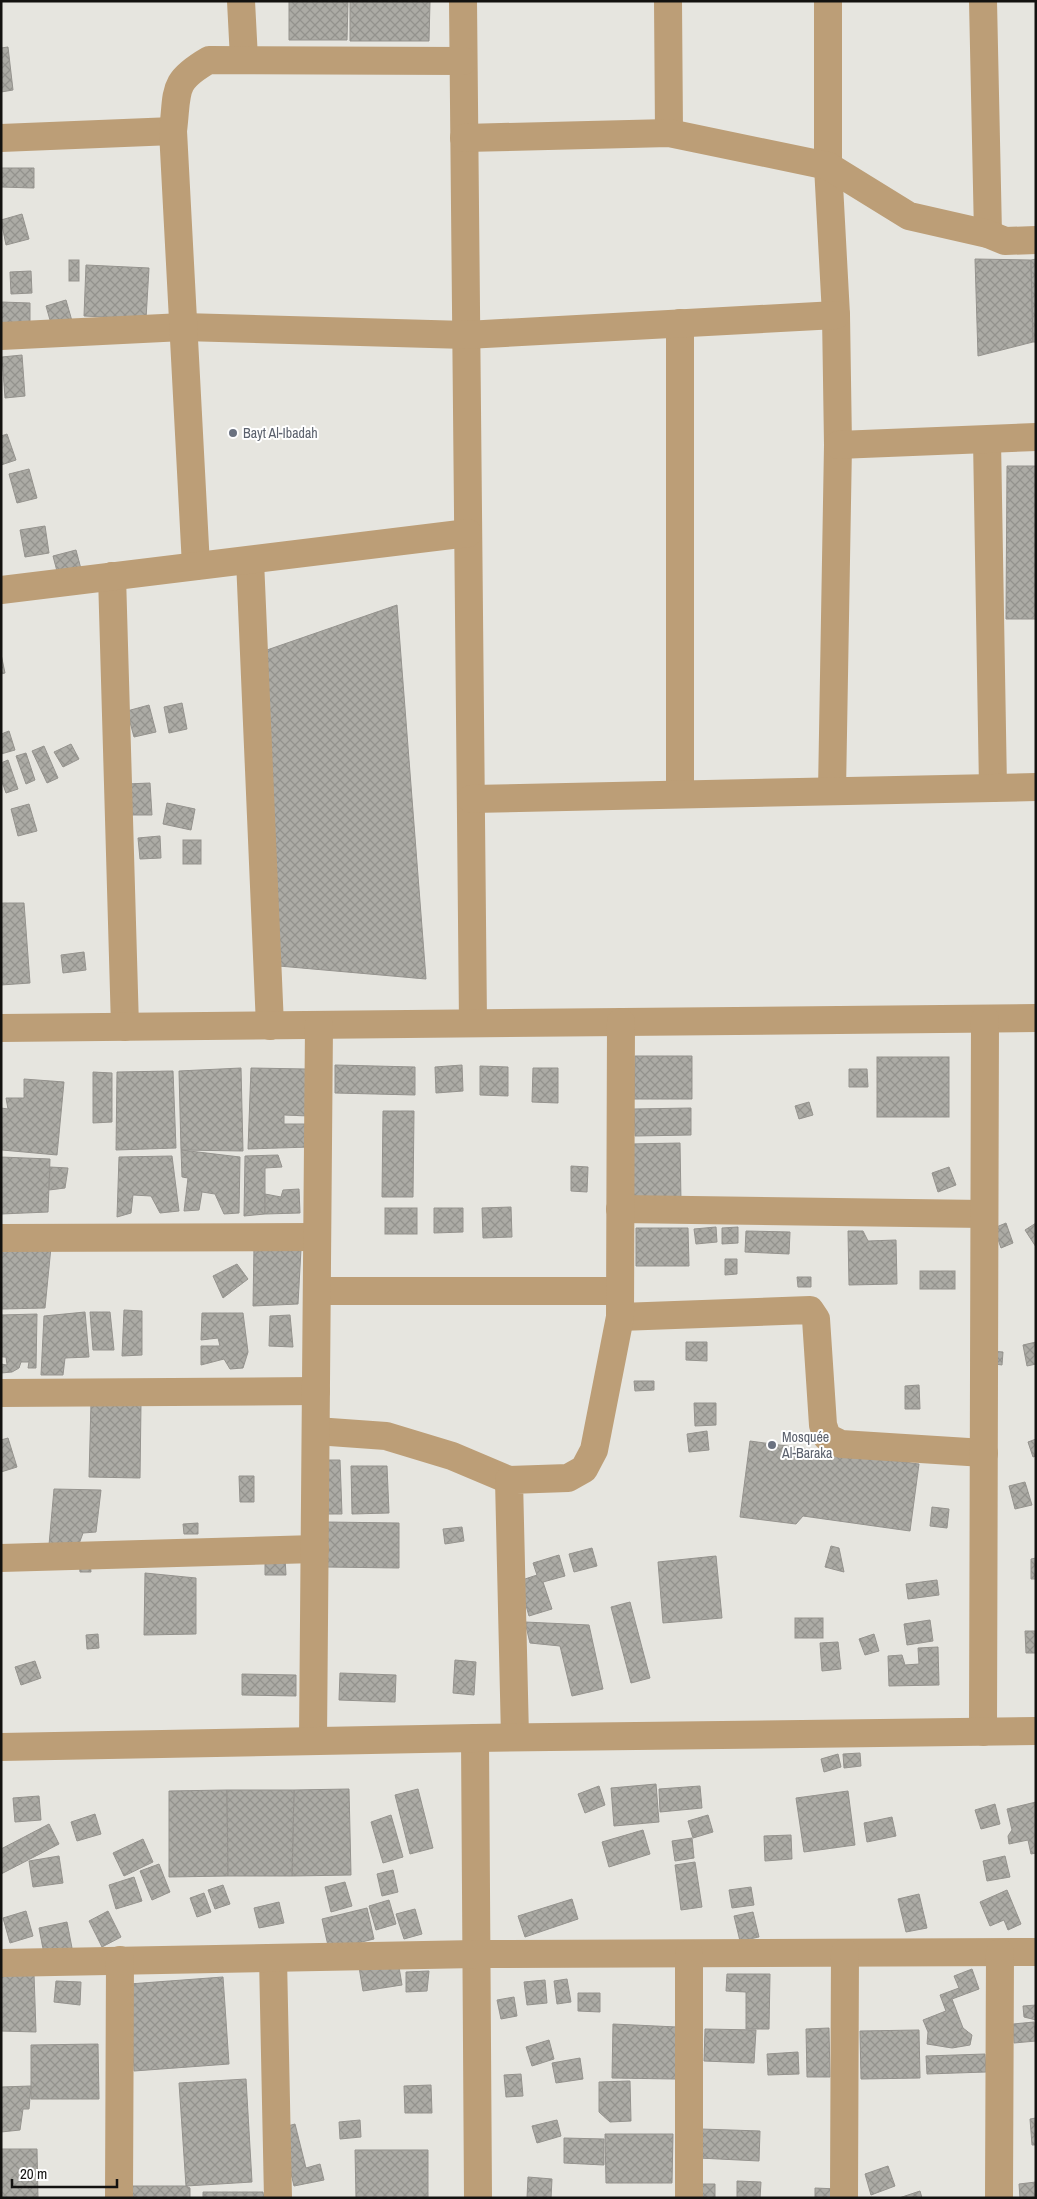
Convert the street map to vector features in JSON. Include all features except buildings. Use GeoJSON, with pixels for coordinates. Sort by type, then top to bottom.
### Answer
{"type":"FeatureCollection","features":[{"type":"Feature","properties":{"kind":"street"},"geometry":{"type":"LineString","coordinates":[[241,1],[244,59]]}},
{"type":"Feature","properties":{"kind":"street"},"geometry":{"type":"LineString","coordinates":[[463,1],[473,1023]]}},
{"type":"Feature","properties":{"kind":"street"},"geometry":{"type":"LineString","coordinates":[[668,1],[669,133]]}},
{"type":"Feature","properties":{"kind":"street"},"geometry":{"type":"LineString","coordinates":[[828,1],[828,166],[836,315],[838,445],[832,791]]}},
{"type":"Feature","properties":{"kind":"street"},"geometry":{"type":"LineString","coordinates":[[983,1],[988,234]]}},
{"type":"Feature","properties":{"kind":"street"},"geometry":{"type":"LineString","coordinates":[[196,566],[173,131],[179,84],[190,72],[209,60],[463,61]]}},
{"type":"Feature","properties":{"kind":"street"},"geometry":{"type":"LineString","coordinates":[[1,138],[173,131]]}},
{"type":"Feature","properties":{"kind":"street"},"geometry":{"type":"LineString","coordinates":[[464,138],[669,133],[828,166],[909,216],[988,234],[1004,241],[1036,240]]}},
{"type":"Feature","properties":{"kind":"street"},"geometry":{"type":"LineString","coordinates":[[1,336],[183,327],[466,336],[836,315]]}},
{"type":"Feature","properties":{"kind":"street"},"geometry":{"type":"LineString","coordinates":[[680,323],[680,794]]}},
{"type":"Feature","properties":{"kind":"street"},"geometry":{"type":"LineString","coordinates":[[838,445],[1036,437]]}},
{"type":"Feature","properties":{"kind":"street"},"geometry":{"type":"LineString","coordinates":[[987,440],[993,788]]}},
{"type":"Feature","properties":{"kind":"street"},"geometry":{"type":"LineString","coordinates":[[1,590],[468,533]]}},
{"type":"Feature","properties":{"kind":"street"},"geometry":{"type":"LineString","coordinates":[[250,560],[270,1026]]}},
{"type":"Feature","properties":{"kind":"street"},"geometry":{"type":"LineString","coordinates":[[112,576],[125,1027]]}},
{"type":"Feature","properties":{"kind":"street"},"geometry":{"type":"LineString","coordinates":[[471,799],[1036,787]]}},
{"type":"Feature","properties":{"kind":"street"},"geometry":{"type":"LineString","coordinates":[[1,1028],[1036,1018]]}},
{"type":"Feature","properties":{"kind":"street"},"geometry":{"type":"LineString","coordinates":[[982,1732],[985,1019]]}},
{"type":"Feature","properties":{"kind":"street"},"geometry":{"type":"LineString","coordinates":[[316,1431],[386,1436],[452,1456],[508,1480],[568,1478],[584,1469],[594,1450],[620,1304],[621,1022]]}},
{"type":"Feature","properties":{"kind":"street"},"geometry":{"type":"LineString","coordinates":[[313,1741],[319,1025]]}},
{"type":"Feature","properties":{"kind":"street"},"geometry":{"type":"LineString","coordinates":[[620,1210],[984,1214]]}},
{"type":"Feature","properties":{"kind":"street"},"geometry":{"type":"LineString","coordinates":[[1,1238],[317,1238]]}},
{"type":"Feature","properties":{"kind":"street"},"geometry":{"type":"LineString","coordinates":[[316,1291],[810,1310],[816,1319],[822,1425],[827,1437],[841,1444],[984,1453]]}},
{"type":"Feature","properties":{"kind":"street"},"geometry":{"type":"LineString","coordinates":[[1,1393],[316,1391]]}},
{"type":"Feature","properties":{"kind":"street"},"geometry":{"type":"LineString","coordinates":[[508,1480],[515,1737]]}},
{"type":"Feature","properties":{"kind":"street"},"geometry":{"type":"LineString","coordinates":[[1,1558],[315,1549]]}},
{"type":"Feature","properties":{"kind":"street"},"geometry":{"type":"LineString","coordinates":[[1,1747],[515,1737],[1036,1730]]}},
{"type":"Feature","properties":{"kind":"street"},"geometry":{"type":"LineString","coordinates":[[475,1738],[478,2198]]}},
{"type":"Feature","properties":{"kind":"street"},"geometry":{"type":"LineString","coordinates":[[1,1962],[476,1954],[1036,1952]]}},
{"type":"Feature","properties":{"kind":"street"},"geometry":{"type":"LineString","coordinates":[[844,2198],[845,1953]]}},
{"type":"Feature","properties":{"kind":"street"},"geometry":{"type":"LineString","coordinates":[[999,2198],[1000,1953]]}},
{"type":"Feature","properties":{"kind":"street"},"geometry":{"type":"LineString","coordinates":[[689,1954],[689,2198]]}},
{"type":"Feature","properties":{"kind":"street"},"geometry":{"type":"LineString","coordinates":[[273,1958],[278,2198]]}},
{"type":"Feature","properties":{"kind":"street"},"geometry":{"type":"LineString","coordinates":[[119,2198],[120,1960]]}},
{"type":"Feature","properties":{"kind":"place","name":"Bayt Al-Ibadah"},"geometry":{"type":"Point","coordinates":[233,433]}},
{"type":"Feature","properties":{"kind":"place","name":"Mosquée Al-Baraka"},"geometry":{"type":"Point","coordinates":[772,1445]}}]}
